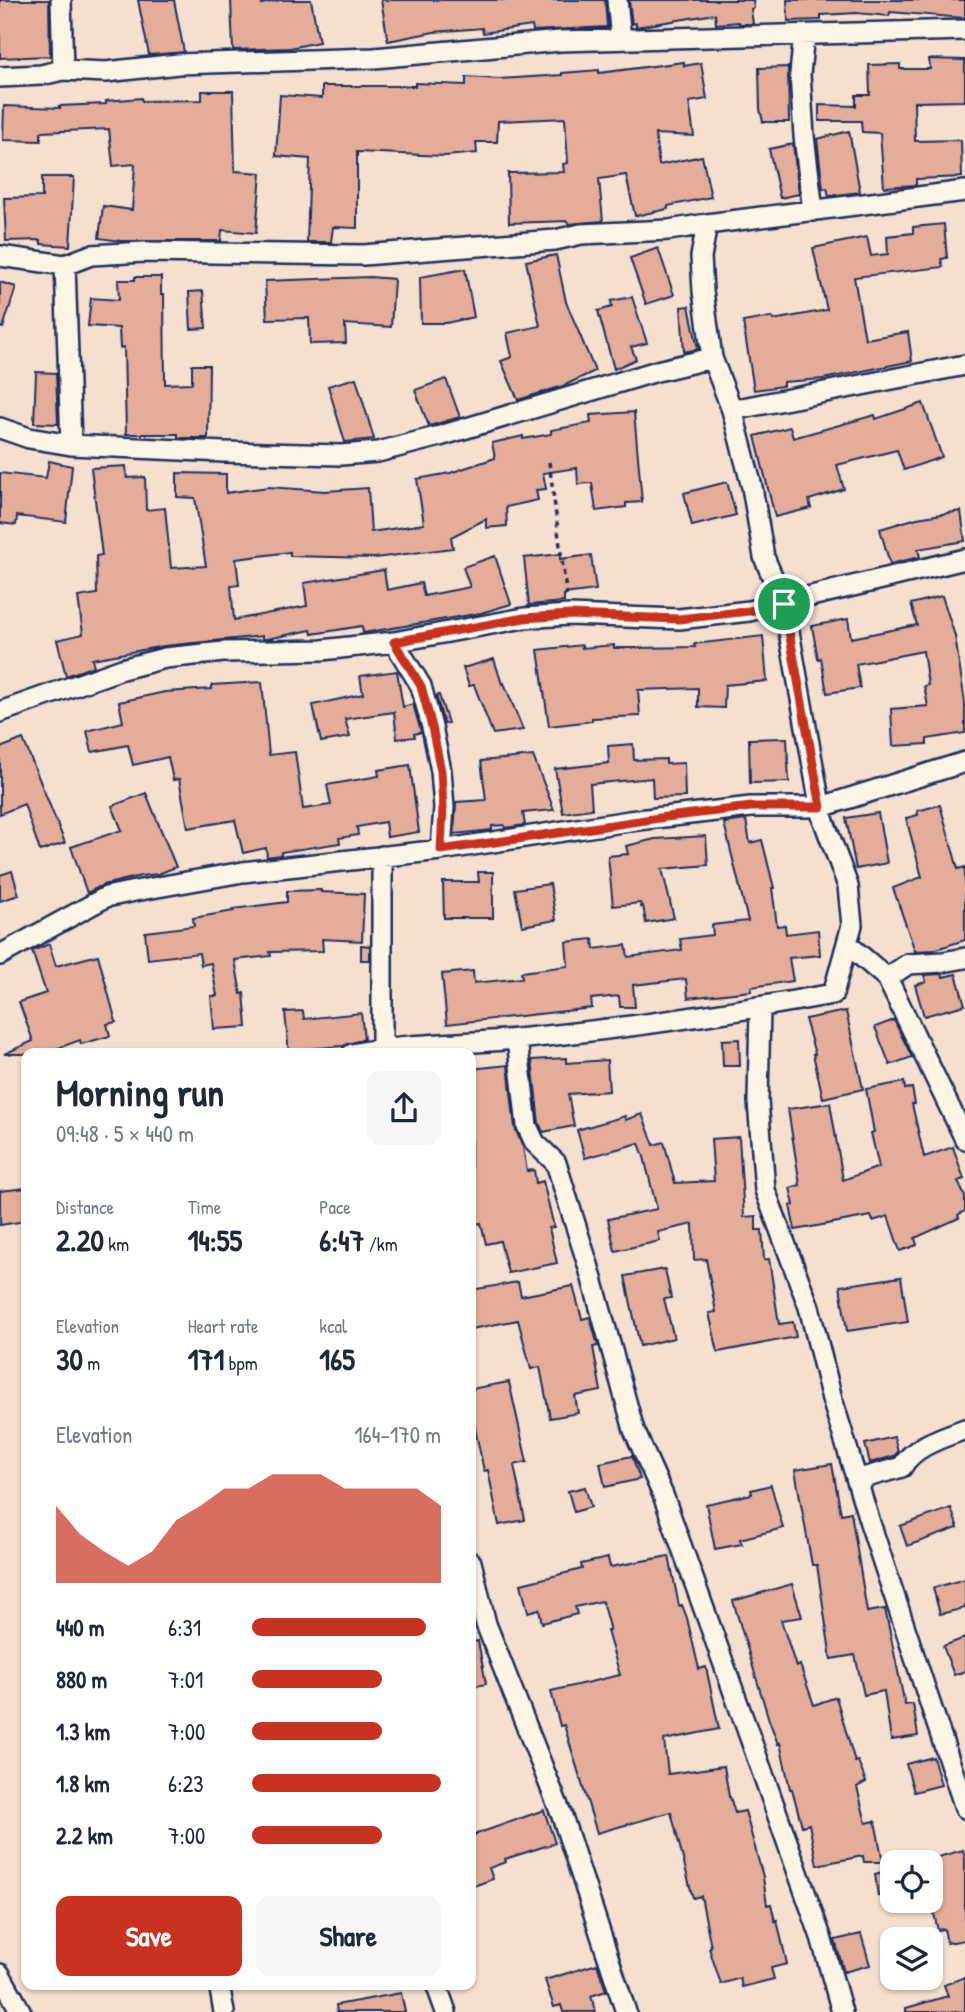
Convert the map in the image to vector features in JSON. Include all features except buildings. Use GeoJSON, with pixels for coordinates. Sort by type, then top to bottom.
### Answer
{"type":"FeatureCollection","features":[{"type":"Feature","properties":{"kind":"street"},"geometry":{"type":"LineString","coordinates":[[61,0],[63,71]]}},
{"type":"Feature","properties":{"kind":"street"},"geometry":{"type":"LineString","coordinates":[[617,0],[621,39]]}},
{"type":"Feature","properties":{"kind":"street"},"geometry":{"type":"LineString","coordinates":[[0,77],[63,71],[106,72],[178,64],[374,58],[560,41],[965,30]]}},
{"type":"Feature","properties":{"kind":"street"},"geometry":{"type":"LineString","coordinates":[[808,36],[803,44],[800,75],[813,211]]}},
{"type":"Feature","properties":{"kind":"street"},"geometry":{"type":"LineString","coordinates":[[0,256],[65,265],[91,255],[145,252],[363,255],[555,240],[581,234],[669,230],[965,191]]}},
{"type":"Feature","properties":{"kind":"street"},"geometry":{"type":"LineString","coordinates":[[416,1048],[635,1026],[833,994],[852,925],[848,886],[822,816],[784,604],[764,557],[752,487],[732,410],[712,358],[701,257],[707,224]]}},
{"type":"Feature","properties":{"kind":"street"},"geometry":{"type":"LineString","coordinates":[[65,265],[71,445]]}},
{"type":"Feature","properties":{"kind":"street"},"geometry":{"type":"LineString","coordinates":[[0,428],[29,438],[71,445],[341,455],[378,452],[644,374],[712,358]]}},
{"type":"Feature","properties":{"kind":"street"},"geometry":{"type":"LineString","coordinates":[[732,410],[965,366]]}},
{"type":"Feature","properties":{"kind":"street"},"geometry":{"type":"LineString","coordinates":[[0,712],[122,669],[165,659],[224,652],[321,650],[394,642],[524,618],[569,615],[679,619],[749,611],[965,559]]}},
{"type":"Feature","properties":{"kind":"street"},"geometry":{"type":"LineString","coordinates":[[394,642],[421,686],[432,727],[441,771],[441,850]]}},
{"type":"Feature","properties":{"kind":"street"},"geometry":{"type":"LineString","coordinates":[[0,955],[106,897],[243,872],[441,850],[678,815],[751,807],[821,807],[965,762]]}},
{"type":"Feature","properties":{"kind":"street"},"geometry":{"type":"LineString","coordinates":[[382,856],[382,1048]]}},
{"type":"Feature","properties":{"kind":"street"},"geometry":{"type":"LineString","coordinates":[[847,943],[887,978],[965,1139]]}},
{"type":"Feature","properties":{"kind":"street"},"geometry":{"type":"LineString","coordinates":[[887,978],[908,964],[965,958]]}},
{"type":"Feature","properties":{"kind":"street"},"geometry":{"type":"LineString","coordinates":[[760,1007],[758,1101],[765,1191],[809,1307],[832,1399],[965,1808]]}},
{"type":"Feature","properties":{"kind":"street"},"geometry":{"type":"LineString","coordinates":[[517,1039],[527,1126],[535,1143],[556,1163],[589,1268],[634,1430],[663,1495],[727,1672],[821,1937],[842,2012]]}},
{"type":"Feature","properties":{"kind":"street"},"geometry":{"type":"LineString","coordinates":[[860,1487],[863,1478],[902,1467],[906,1459],[934,1441],[965,1429]]}},
{"type":"Feature","properties":{"kind":"street"},"geometry":{"type":"LineString","coordinates":[[476,1608],[478,1626],[562,1816],[626,2012]]}},
{"type":"Feature","properties":{"kind":"street"},"geometry":{"type":"LineString","coordinates":[[0,1974],[21,2012]]}},
{"type":"Feature","properties":{"kind":"street"},"geometry":{"type":"LineString","coordinates":[[220,1990],[224,2012]]}},
{"type":"Feature","properties":{"kind":"street"},"geometry":{"type":"LineString","coordinates":[[438,1990],[446,2012]]}},
{"type":"Feature","properties":{"kind":"path"},"geometry":{"type":"LineString","coordinates":[[549,462],[569,615]]}},
{"type":"Feature","properties":{"kind":"route"},"geometry":{"type":"LineString","coordinates":[[784,604],[821,807],[751,807],[629,821],[441,850],[441,771],[432,727],[421,686],[394,642],[524,618],[569,615],[679,619],[784,604]]}}]}
